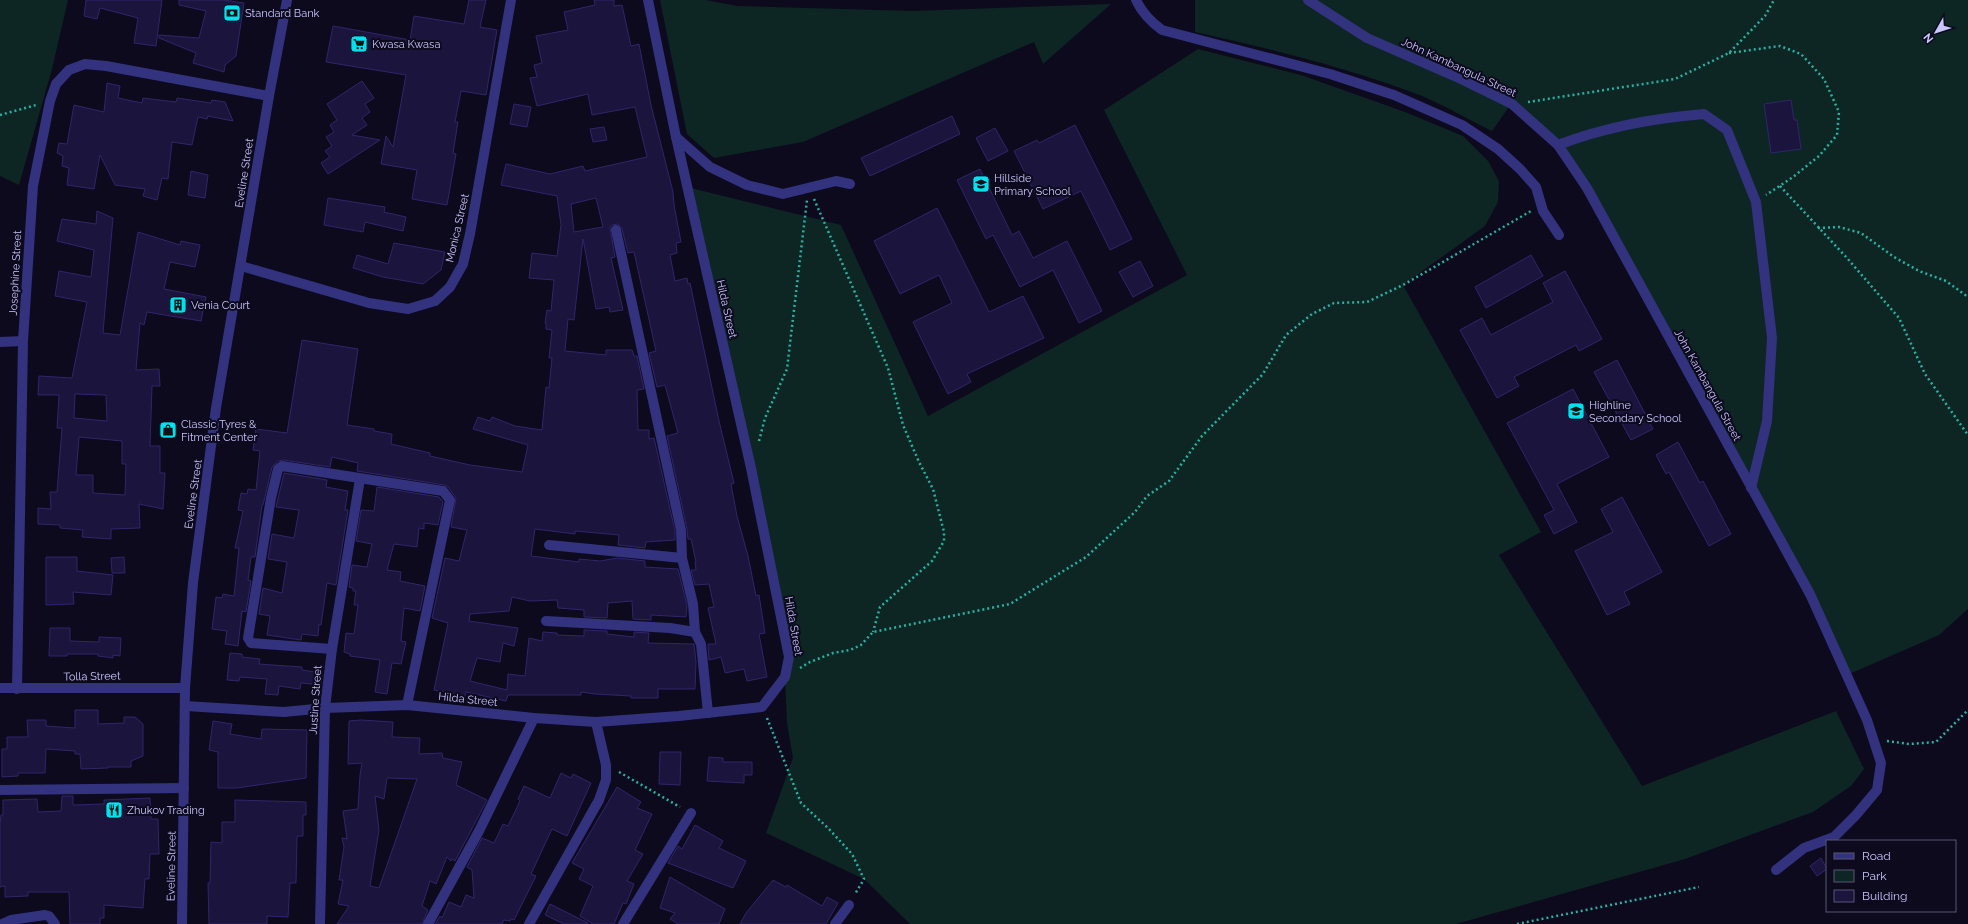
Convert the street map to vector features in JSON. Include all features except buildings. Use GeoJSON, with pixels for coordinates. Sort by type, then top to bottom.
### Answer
{"type":"FeatureCollection","features":[{"type":"Feature","properties":{"kind":"street","name":"Eveline Street"},"geometry":{"type":"LineString","coordinates":[[182,924],[185,688],[193,583],[216,408],[269,96],[287,0]]}},
{"type":"Feature","properties":{"kind":"street","name":"Monica Street"},"geometry":{"type":"LineString","coordinates":[[241,266],[369,303],[408,309],[435,301],[450,287],[463,264],[470,234],[511,0]]}},
{"type":"Feature","properties":{"kind":"street","name":"Hilda Street"},"geometry":{"type":"LineString","coordinates":[[185,706],[284,712],[325,708],[407,705],[534,718],[596,722],[762,707],[785,677],[790,657],[751,468],[676,137],[648,0]]}},
{"type":"Feature","properties":{"kind":"street"},"geometry":{"type":"LineString","coordinates":[[1136,0],[1141,10],[1162,30],[1330,74],[1394,95],[1462,125],[1498,149],[1520,169],[1536,187],[1540,206],[1559,235]]}},
{"type":"Feature","properties":{"kind":"street","name":"John Kambangula Street"},"geometry":{"type":"LineString","coordinates":[[1308,0],[1367,38],[1461,79],[1512,104],[1558,145],[1587,188],[1810,594],[1867,720],[1881,764],[1877,790],[1856,815],[1834,836],[1804,848],[1776,870]]}},
{"type":"Feature","properties":{"kind":"street","name":"Josephine Street"},"geometry":{"type":"LineString","coordinates":[[17,689],[23,341],[33,186],[50,101],[56,84],[69,70],[85,64],[106,66],[269,96]]}},
{"type":"Feature","properties":{"kind":"street"},"geometry":{"type":"LineString","coordinates":[[1558,145],[1591,133],[1665,117],[1704,114],[1728,130],[1756,202],[1772,338],[1767,421],[1751,488]]}},
{"type":"Feature","properties":{"kind":"street"},"geometry":{"type":"LineString","coordinates":[[676,137],[710,167],[747,185],[783,194],[836,181],[850,184]]}},
{"type":"Feature","properties":{"kind":"street"},"geometry":{"type":"LineString","coordinates":[[616,230],[681,530],[682,558],[693,604],[695,632],[700,644],[708,713]]}},
{"type":"Feature","properties":{"kind":"street"},"geometry":{"type":"LineString","coordinates":[[0,342],[23,341]]}},
{"type":"Feature","properties":{"kind":"street"},"geometry":{"type":"LineString","coordinates":[[332,649],[252,643],[248,640],[276,473],[282,466],[443,491],[450,500],[407,705]]}},
{"type":"Feature","properties":{"kind":"street","name":"Justine Street"},"geometry":{"type":"LineString","coordinates":[[320,924],[325,708],[332,649],[360,479]]}},
{"type":"Feature","properties":{"kind":"street"},"geometry":{"type":"LineString","coordinates":[[549,545],[682,558]]}},
{"type":"Feature","properties":{"kind":"street"},"geometry":{"type":"LineString","coordinates":[[546,621],[670,628],[695,632]]}},
{"type":"Feature","properties":{"kind":"street","name":"Tolla Street"},"geometry":{"type":"LineString","coordinates":[[0,688],[185,688]]}},
{"type":"Feature","properties":{"kind":"street"},"geometry":{"type":"LineString","coordinates":[[428,924],[479,831],[534,718]]}},
{"type":"Feature","properties":{"kind":"street"},"geometry":{"type":"LineString","coordinates":[[529,924],[599,800],[606,780],[606,765],[596,722]]}},
{"type":"Feature","properties":{"kind":"street"},"geometry":{"type":"LineString","coordinates":[[0,790],[184,788]]}},
{"type":"Feature","properties":{"kind":"street"},"geometry":{"type":"LineString","coordinates":[[623,924],[691,814]]}},
{"type":"Feature","properties":{"kind":"street"},"geometry":{"type":"LineString","coordinates":[[835,924],[849,905]]}},
{"type":"Feature","properties":{"kind":"street"},"geometry":{"type":"LineString","coordinates":[[2,924],[11,920],[45,915],[49,916],[55,924]]}},
{"type":"Feature","properties":{"kind":"path"},"geometry":{"type":"LineString","coordinates":[[1729,53],[1765,16],[1774,0]]}},
{"type":"Feature","properties":{"kind":"path"},"geometry":{"type":"LineString","coordinates":[[1512,104],[1675,79],[1729,53],[1780,46],[1801,54],[1824,79],[1839,112],[1837,135],[1819,156],[1780,186],[1756,202]]}},
{"type":"Feature","properties":{"kind":"path"},"geometry":{"type":"LineString","coordinates":[[0,115],[50,101]]}},
{"type":"Feature","properties":{"kind":"path"},"geometry":{"type":"LineString","coordinates":[[1780,186],[1898,318],[1925,374],[1968,435]]}},
{"type":"Feature","properties":{"kind":"path"},"geometry":{"type":"LineString","coordinates":[[757,447],[765,418],[787,369],[809,188]]}},
{"type":"Feature","properties":{"kind":"path"},"geometry":{"type":"LineString","coordinates":[[785,677],[810,662],[833,652],[850,650],[861,645],[873,632],[880,607],[932,561],[944,542],[944,532],[933,489],[919,462],[904,425],[888,368],[809,188]]}},
{"type":"Feature","properties":{"kind":"path"},"geometry":{"type":"LineString","coordinates":[[873,632],[1010,604],[1086,557],[1135,512],[1147,496],[1168,481],[1202,436],[1264,374],[1286,335],[1312,314],[1334,302],[1367,302],[1396,289],[1540,206]]}},
{"type":"Feature","properties":{"kind":"path"},"geometry":{"type":"LineString","coordinates":[[1818,228],[1839,227],[1861,233],[1894,257],[1919,271],[1946,281],[1968,297]]}},
{"type":"Feature","properties":{"kind":"path"},"geometry":{"type":"LineString","coordinates":[[762,707],[801,803],[828,828],[852,854],[864,879],[849,905]]}},
{"type":"Feature","properties":{"kind":"path"},"geometry":{"type":"LineString","coordinates":[[1873,739],[1909,744],[1936,742],[1968,710]]}},
{"type":"Feature","properties":{"kind":"path"},"geometry":{"type":"LineString","coordinates":[[606,765],[691,814]]}},
{"type":"Feature","properties":{"kind":"path"},"geometry":{"type":"LineString","coordinates":[[1517,924],[1699,887]]}},
{"type":"Feature","properties":{"kind":"green space"},"geometry":{"type":"Polygon","coordinates":[[[0,0],[68,0],[52,69],[19,185],[0,176],[0,0]]]}},
{"type":"Feature","properties":{"kind":"green space"},"geometry":{"type":"Polygon","coordinates":[[[660,0],[706,0],[737,6],[913,11],[1111,4],[1043,64],[1034,42],[803,142],[714,158],[687,134],[660,0]]]}},
{"type":"Feature","properties":{"kind":"green space"},"geometry":{"type":"Polygon","coordinates":[[[1195,0],[1968,0],[1968,609],[1939,635],[1847,675],[1751,488],[1558,145],[1511,104],[1492,131],[1431,100],[1394,86],[1310,60],[1195,32],[1195,0]]]}},
{"type":"Feature","properties":{"kind":"green space"},"geometry":{"type":"Polygon","coordinates":[[[1198,49],[1301,75],[1405,112],[1463,136],[1488,161],[1499,181],[1498,202],[1485,226],[1403,285],[1541,532],[1499,555],[1642,786],[1836,711],[1864,769],[1851,786],[1813,812],[1685,859],[1456,924],[910,924],[864,879],[766,833],[793,758],[787,723],[785,677],[789,657],[687,187],[841,225],[928,416],[1187,275],[1104,110],[1198,49]]]}},
{"type":"Feature","properties":{"kind":"place","name":"Standard Bank"},"geometry":{"type":"Point","coordinates":[232,13]}},
{"type":"Feature","properties":{"kind":"place","name":"Kwasa Kwasa"},"geometry":{"type":"Point","coordinates":[359,44]}},
{"type":"Feature","properties":{"kind":"place","name":"Hillside Primary School"},"geometry":{"type":"Point","coordinates":[981,184]}},
{"type":"Feature","properties":{"kind":"place","name":"Venia Court"},"geometry":{"type":"Point","coordinates":[178,305]}},
{"type":"Feature","properties":{"kind":"place","name":"Highline Secondary School"},"geometry":{"type":"Point","coordinates":[1576,411]}},
{"type":"Feature","properties":{"kind":"place","name":"Classic Tyres & Fitment Center"},"geometry":{"type":"Point","coordinates":[168,430]}},
{"type":"Feature","properties":{"kind":"place","name":"Zhukov Trading"},"geometry":{"type":"Point","coordinates":[114,810]}}]}
